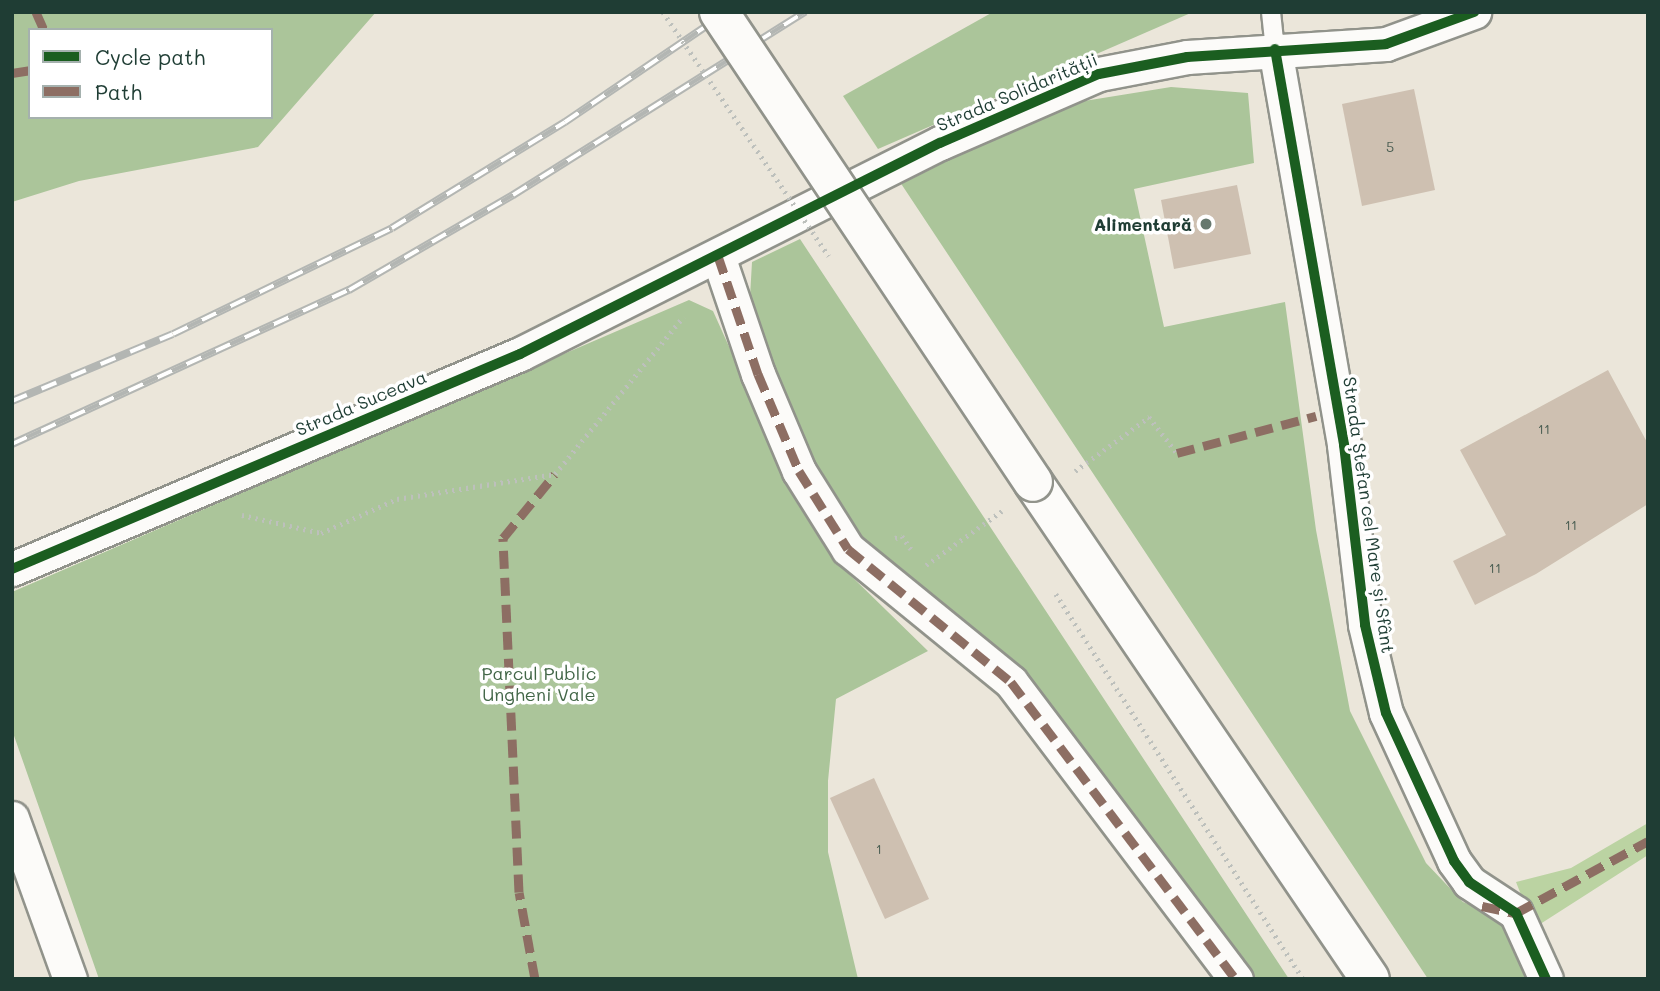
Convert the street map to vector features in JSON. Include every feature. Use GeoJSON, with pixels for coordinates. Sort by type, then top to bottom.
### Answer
{"type":"FeatureCollection","features":[{"type":"Feature","properties":{"kind":"main road"},"geometry":{"type":"LineString","coordinates":[[719,12],[1051,478],[1370,979]]}},
{"type":"Feature","properties":{"kind":"street","name":"Strada Solidarității"},"geometry":{"type":"LineString","coordinates":[[718,256],[940,143],[1099,74],[1187,57],[1275,49],[1386,44],[1474,12]]}},
{"type":"Feature","properties":{"kind":"street","name":"Strada Ștefan cel Mare și Sfânt"},"geometry":{"type":"LineString","coordinates":[[1275,49],[1343,445],[1365,625],[1386,713],[1454,861],[1469,882],[1516,913],[1546,979]]}},
{"type":"Feature","properties":{"kind":"street"},"geometry":{"type":"LineString","coordinates":[[718,256],[758,374],[799,471],[848,549],[1011,682],[1236,979]]}},
{"type":"Feature","properties":{"kind":"street","name":"Strada Suceava"},"geometry":{"type":"LineString","coordinates":[[12,569],[520,354],[718,256]]}},
{"type":"Feature","properties":{"kind":"street"},"geometry":{"type":"LineString","coordinates":[[12,817],[70,979]]}},
{"type":"Feature","properties":{"kind":"lane","name":"Strada Ștefan cel Mare și Sfânt"},"geometry":{"type":"LineString","coordinates":[[1271,12],[1275,49]]}},
{"type":"Feature","properties":{"kind":"path"},"geometry":{"type":"LineString","coordinates":[[189,494],[250,517],[321,533],[397,499],[555,474],[682,318],[732,298]]}},
{"type":"Feature","properties":{"kind":"path"},"geometry":{"type":"LineString","coordinates":[[1051,478],[1149,417],[1177,453]]}},
{"type":"Feature","properties":{"kind":"path"},"geometry":{"type":"LineString","coordinates":[[997,502],[1010,522]]}},
{"type":"Feature","properties":{"kind":"path"},"geometry":{"type":"LineString","coordinates":[[902,536],[923,567],[1002,511]]}},
{"type":"Feature","properties":{"kind":"path"},"geometry":{"type":"LineString","coordinates":[[1055,593],[1303,979]]}},
{"type":"Feature","properties":{"kind":"green space"},"geometry":{"type":"Polygon","coordinates":[[[12,12],[376,12],[258,147],[79,181],[12,202],[12,12]]]}},
{"type":"Feature","properties":{"kind":"green space"},"geometry":{"type":"Polygon","coordinates":[[[993,12],[1193,12],[878,149],[843,96],[993,12]]]}},
{"type":"Feature","properties":{"kind":"green space"},"geometry":{"type":"Polygon","coordinates":[[[1171,87],[1248,93],[1254,163],[1134,189],[1164,327],[1285,302],[1316,530],[1350,711],[1426,863],[1463,902],[1504,918],[1532,979],[1428,979],[898,179],[1078,102],[1171,87]]]}},
{"type":"Feature","properties":{"kind":"green space"},"geometry":{"type":"Polygon","coordinates":[[[800,239],[1289,979],[1248,979],[1020,673],[848,531],[812,469],[749,314],[752,262],[800,239]]]}},
{"type":"Feature","properties":{"kind":"green space","name":"Parcul Public Ungheni Vale"},"geometry":{"type":"Polygon","coordinates":[[[689,300],[713,311],[803,511],[844,569],[928,651],[836,699],[828,781],[828,852],[858,979],[99,979],[12,730],[12,592],[689,300]]]}},
{"type":"Feature","properties":{"kind":"green space"},"geometry":{"type":"Polygon","coordinates":[[[1648,823],[1648,855],[1534,928],[1516,882],[1571,868],[1648,823]]]}},
{"type":"Feature","properties":{"kind":"building"},"geometry":{"type":"Polygon","coordinates":[[[1414,89],[1435,190],[1362,206],[1342,104],[1414,89]]]}},
{"type":"Feature","properties":{"kind":"building"},"geometry":{"type":"Polygon","coordinates":[[[1237,185],[1251,254],[1174,269],[1161,200],[1237,185]]]}},
{"type":"Feature","properties":{"kind":"building"},"geometry":{"type":"Polygon","coordinates":[[[1608,370],[1648,444],[1648,504],[1536,574],[1475,605],[1453,561],[1506,535],[1460,450],[1608,370]]]}},
{"type":"Feature","properties":{"kind":"building"},"geometry":{"type":"Polygon","coordinates":[[[874,778],[929,899],[885,919],[830,798],[874,778]]]}},
{"type":"Feature","properties":{"kind":"railway"},"geometry":{"type":"LineString","coordinates":[[12,401],[173,334],[392,228],[565,122],[727,12]]}},
{"type":"Feature","properties":{"kind":"railway"},"geometry":{"type":"LineString","coordinates":[[12,444],[349,290],[513,195],[805,12]]}},
{"type":"Feature","properties":{"kind":"marked path"},"geometry":{"type":"LineString","coordinates":[[36,12],[43,28]]}},
{"type":"Feature","properties":{"kind":"marked path"},"geometry":{"type":"LineString","coordinates":[[12,73],[28,70]]}},
{"type":"Feature","properties":{"kind":"marked path"},"geometry":{"type":"LineString","coordinates":[[718,256],[758,374],[799,471],[848,549],[1011,682],[1236,979]]}},
{"type":"Feature","properties":{"kind":"marked path"},"geometry":{"type":"LineString","coordinates":[[1177,453],[1316,416]]}},
{"type":"Feature","properties":{"kind":"marked path"},"geometry":{"type":"LineString","coordinates":[[535,979],[519,892],[503,538],[555,474]]}},
{"type":"Feature","properties":{"kind":"marked path"},"geometry":{"type":"LineString","coordinates":[[1482,906],[1516,913],[1648,841]]}},
{"type":"Feature","properties":{"kind":"cycle path"},"geometry":{"type":"LineString","coordinates":[[12,569],[520,354],[940,143],[1099,74],[1187,57],[1386,44],[1474,12]]}},
{"type":"Feature","properties":{"kind":"cycle path"},"geometry":{"type":"LineString","coordinates":[[1275,49],[1344,445],[1365,625],[1386,713],[1454,861],[1469,882],[1516,913],[1546,979]]}},
{"type":"Feature","properties":{"kind":"place","name":"Alimentară"},"geometry":{"type":"Point","coordinates":[1206,224]}}]}
